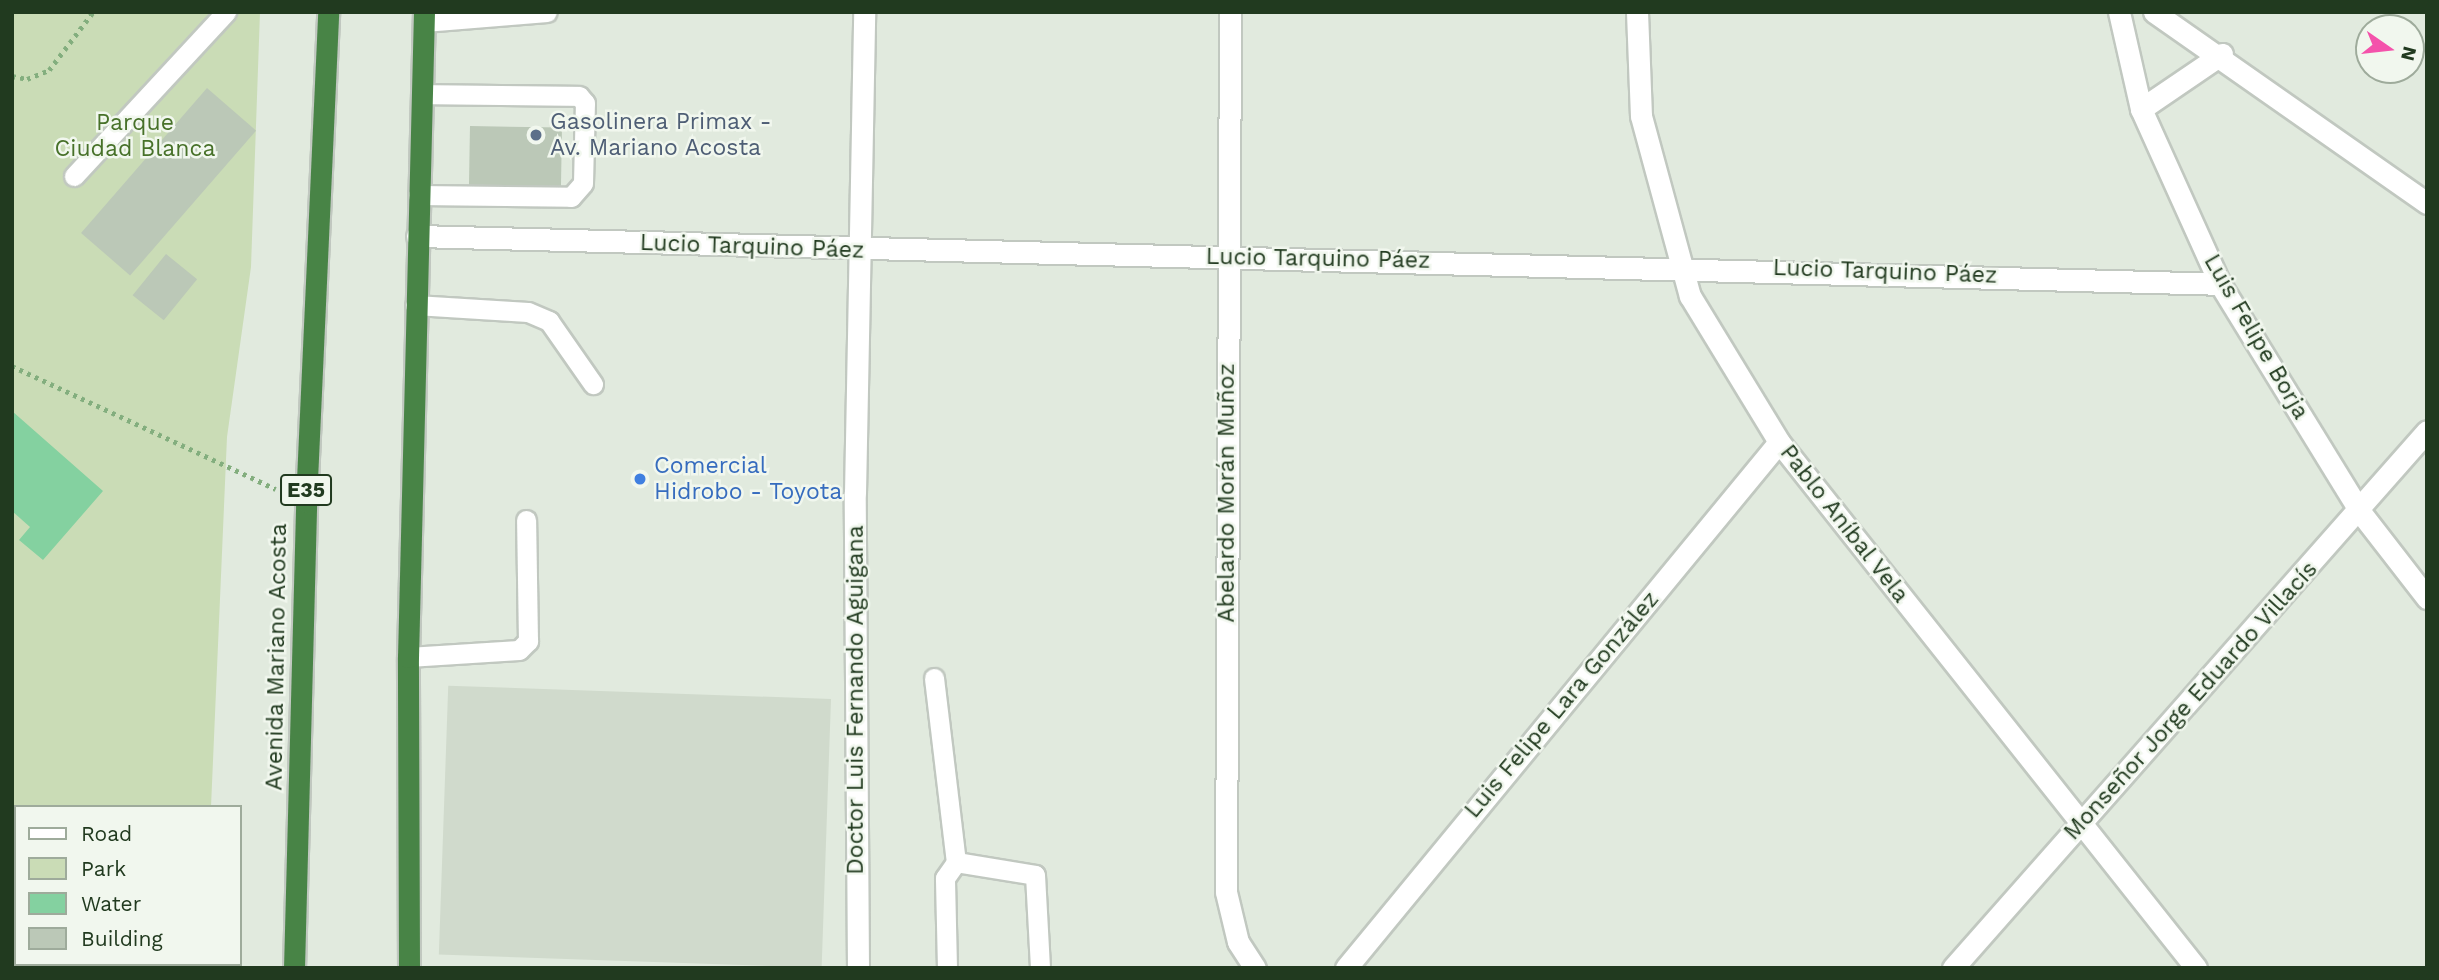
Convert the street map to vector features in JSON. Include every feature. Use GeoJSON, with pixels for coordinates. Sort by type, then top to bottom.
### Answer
{"type":"FeatureCollection","features":[{"type":"Feature","properties":{"kind":"highway","name":"Avenida Mariano Acosta"},"geometry":{"type":"LineString","coordinates":[[294,968],[306,502],[328,12]]}},
{"type":"Feature","properties":{"kind":"highway"},"geometry":{"type":"LineString","coordinates":[[409,968],[408,657],[416,236],[424,17]]}},
{"type":"Feature","properties":{"kind":"street","name":"Doctor Luis Fernando Aguigana"},"geometry":{"type":"LineString","coordinates":[[858,968],[859,251],[864,12]]}},
{"type":"Feature","properties":{"kind":"street","name":"Abelardo Morán Muñoz"},"geometry":{"type":"LineString","coordinates":[[1230,12],[1226,892],[1238,942],[1255,968]]}},
{"type":"Feature","properties":{"kind":"street","name":"Pablo Aníbal Vela"},"geometry":{"type":"LineString","coordinates":[[1637,12],[1641,116],[1690,296],[1779,442],[2196,968]]}},
{"type":"Feature","properties":{"kind":"street","name":"Luis Felipe Borja"},"geometry":{"type":"LineString","coordinates":[[2119,12],[2141,109],[2220,284],[2361,513],[2427,598]]}},
{"type":"Feature","properties":{"kind":"street"},"geometry":{"type":"LineString","coordinates":[[2154,12],[2222,54],[2427,203]]}},
{"type":"Feature","properties":{"kind":"street"},"geometry":{"type":"LineString","coordinates":[[2141,109],[2222,54]]}},
{"type":"Feature","properties":{"kind":"street","name":"Lucio Tarquino Páez"},"geometry":{"type":"LineString","coordinates":[[416,236],[859,251],[1681,266],[2220,284]]}},
{"type":"Feature","properties":{"kind":"street","name":"Monseñor Jorge Eduardo Villacís"},"geometry":{"type":"LineString","coordinates":[[1953,968],[2361,513],[2427,431]]}},
{"type":"Feature","properties":{"kind":"street","name":"Luis Felipe Lara González"},"geometry":{"type":"LineString","coordinates":[[1346,968],[1779,442]]}},
{"type":"Feature","properties":{"kind":"lane"},"geometry":{"type":"LineString","coordinates":[[74,176],[226,12]]}},
{"type":"Feature","properties":{"kind":"lane"},"geometry":{"type":"LineString","coordinates":[[424,17],[547,12]]}},
{"type":"Feature","properties":{"kind":"lane"},"geometry":{"type":"LineString","coordinates":[[418,195],[570,197],[580,191],[583,156],[585,103],[579,96],[422,94]]}},
{"type":"Feature","properties":{"kind":"lane"},"geometry":{"type":"LineString","coordinates":[[415,305],[528,312],[549,321],[593,384]]}},
{"type":"Feature","properties":{"kind":"lane"},"geometry":{"type":"LineString","coordinates":[[408,657],[519,650],[528,641],[526,520]]}},
{"type":"Feature","properties":{"kind":"lane"},"geometry":{"type":"LineString","coordinates":[[934,678],[956,862],[945,878],[947,968]]}},
{"type":"Feature","properties":{"kind":"lane"},"geometry":{"type":"LineString","coordinates":[[956,862],[1035,875],[1040,968]]}},
{"type":"Feature","properties":{"kind":"path"},"geometry":{"type":"LineString","coordinates":[[12,76],[27,79],[48,70],[93,12]]}},
{"type":"Feature","properties":{"kind":"path"},"geometry":{"type":"LineString","coordinates":[[12,366],[306,502]]}},
{"type":"Feature","properties":{"kind":"shaded area"},"geometry":{"type":"Polygon","coordinates":[[[448,686],[831,699],[822,968],[439,954],[448,686]]]}},
{"type":"Feature","properties":{"kind":"green space","name":"Parque Ciudad Blanca"},"geometry":{"type":"Polygon","coordinates":[[[12,12],[260,12],[251,267],[227,437],[211,805],[14,805],[14,966],[204,968],[12,968],[12,12]]]}},
{"type":"Feature","properties":{"kind":"water"},"geometry":{"type":"Polygon","coordinates":[[[12,411],[103,491],[43,560],[19,540],[30,527],[12,511],[12,411]]]}},
{"type":"Feature","properties":{"kind":"building"},"geometry":{"type":"Polygon","coordinates":[[[207,88],[256,131],[130,276],[81,233],[207,88]]]}},
{"type":"Feature","properties":{"kind":"building"},"geometry":{"type":"Polygon","coordinates":[[[470,126],[562,128],[561,187],[469,185],[470,126]]]}},
{"type":"Feature","properties":{"kind":"building"},"geometry":{"type":"Polygon","coordinates":[[[166,254],[197,279],[164,320],[133,295],[166,254]]]}},
{"type":"Feature","properties":{"kind":"place","name":"Gasolinera Primax - Av. Mariano Acosta"},"geometry":{"type":"Point","coordinates":[536,135]}},
{"type":"Feature","properties":{"kind":"place","name":"Comercial Hidrobo - Toyota"},"geometry":{"type":"Point","coordinates":[640,479]}}]}
